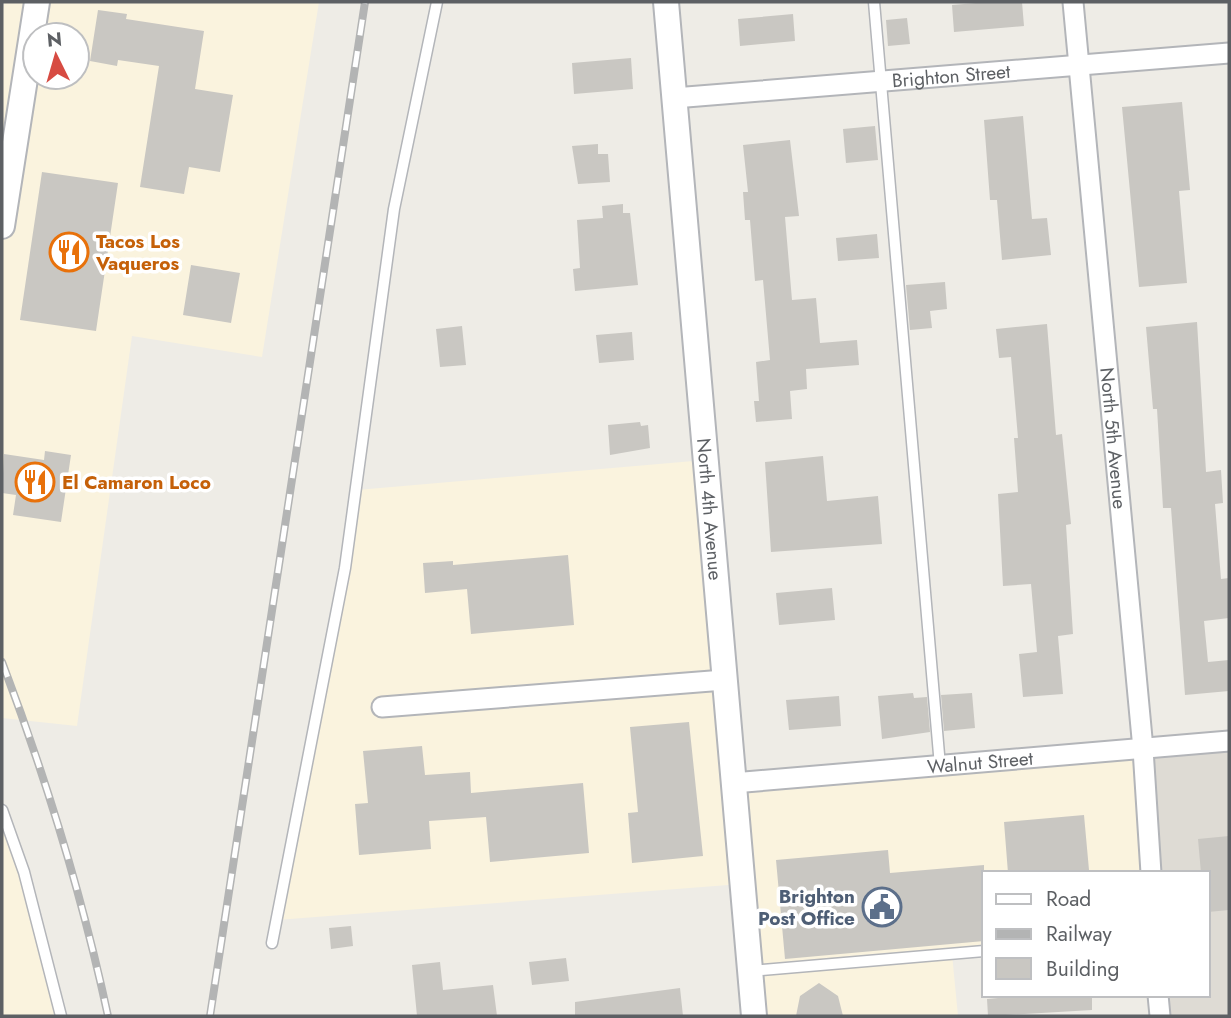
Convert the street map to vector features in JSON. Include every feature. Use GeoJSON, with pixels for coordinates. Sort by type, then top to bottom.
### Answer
{"type":"FeatureCollection","features":[{"type":"Feature","properties":{"kind":"street"},"geometry":{"type":"LineString","coordinates":[[2,226],[37,2]]}},
{"type":"Feature","properties":{"kind":"street","name":"North 4th Avenue"},"geometry":{"type":"LineString","coordinates":[[666,2],[754,1016]]}},
{"type":"Feature","properties":{"kind":"street","name":"North 5th Avenue"},"geometry":{"type":"LineString","coordinates":[[1073,2],[1143,748],[1150,871]]}},
{"type":"Feature","properties":{"kind":"street","name":"Brighton Street"},"geometry":{"type":"LineString","coordinates":[[674,98],[1229,53]]}},
{"type":"Feature","properties":{"kind":"street"},"geometry":{"type":"LineString","coordinates":[[383,707],[723,680]]}},
{"type":"Feature","properties":{"kind":"street","name":"Walnut Street"},"geometry":{"type":"LineString","coordinates":[[733,783],[1229,741]]}},
{"type":"Feature","properties":{"kind":"street"},"geometry":{"type":"LineString","coordinates":[[1158,997],[1160,1016]]}},
{"type":"Feature","properties":{"kind":"lane"},"geometry":{"type":"LineString","coordinates":[[272,943],[345,568],[394,209],[436,2]]}},
{"type":"Feature","properties":{"kind":"lane"},"geometry":{"type":"LineString","coordinates":[[874,2],[940,765]]}},
{"type":"Feature","properties":{"kind":"lane"},"geometry":{"type":"LineString","coordinates":[[2,810],[24,872],[61,1016]]}},
{"type":"Feature","properties":{"kind":"lane"},"geometry":{"type":"LineString","coordinates":[[750,972],[982,951]]}},
{"type":"Feature","properties":{"kind":"shaded area"},"geometry":{"type":"Polygon","coordinates":[[[4,2],[319,2],[262,357],[132,336],[77,726],[2,718],[4,2]]]}},
{"type":"Feature","properties":{"kind":"shaded area"},"geometry":{"type":"Polygon","coordinates":[[[705,460],[733,783],[1143,749],[1151,871],[982,871],[982,951],[952,954],[958,1016],[754,1016],[741,884],[277,920],[357,490],[705,460]]]}},
{"type":"Feature","properties":{"kind":"shaded area"},"geometry":{"type":"Polygon","coordinates":[[[1229,741],[1229,1016],[1160,1016],[1159,997],[1210,997],[1210,871],[1151,871],[1143,749],[1229,741]]]}},
{"type":"Feature","properties":{"kind":"shaded area"},"geometry":{"type":"Polygon","coordinates":[[[2,810],[61,1016],[2,1016],[2,810]]]}},
{"type":"Feature","properties":{"kind":"building"},"geometry":{"type":"Polygon","coordinates":[[[1022,2],[1024,26],[954,32],[952,5],[1022,2]]]}},
{"type":"Feature","properties":{"kind":"building"},"geometry":{"type":"Polygon","coordinates":[[[98,10],[127,14],[126,19],[204,31],[195,89],[233,95],[220,172],[189,167],[184,194],[140,187],[159,66],[118,60],[117,66],[91,61],[98,10]]]}},
{"type":"Feature","properties":{"kind":"building"},"geometry":{"type":"Polygon","coordinates":[[[793,14],[795,41],[740,46],[738,19],[793,14]]]}},
{"type":"Feature","properties":{"kind":"building"},"geometry":{"type":"Polygon","coordinates":[[[907,18],[910,44],[888,46],[886,20],[907,18]]]}},
{"type":"Feature","properties":{"kind":"building"},"geometry":{"type":"Polygon","coordinates":[[[631,58],[633,89],[574,94],[572,63],[631,58]]]}},
{"type":"Feature","properties":{"kind":"building"},"geometry":{"type":"Polygon","coordinates":[[[1182,102],[1190,190],[1179,191],[1187,283],[1139,287],[1122,107],[1182,102]]]}},
{"type":"Feature","properties":{"kind":"building"},"geometry":{"type":"Polygon","coordinates":[[[1023,116],[1032,219],[1047,218],[1051,255],[1002,260],[997,200],[990,200],[984,120],[1023,116]]]}},
{"type":"Feature","properties":{"kind":"building"},"geometry":{"type":"Polygon","coordinates":[[[875,126],[878,160],[846,163],[843,129],[875,126]]]}},
{"type":"Feature","properties":{"kind":"building"},"geometry":{"type":"Polygon","coordinates":[[[790,140],[799,216],[785,217],[792,300],[816,298],[820,343],[857,340],[859,365],[806,369],[807,389],[790,391],[792,419],[756,422],[754,401],[759,401],[756,362],[770,360],[763,280],[755,281],[750,220],[745,220],[743,192],[748,192],[743,145],[790,140]]]}},
{"type":"Feature","properties":{"kind":"building"},"geometry":{"type":"Polygon","coordinates":[[[598,144],[598,154],[608,154],[610,182],[578,184],[572,146],[598,144]]]}},
{"type":"Feature","properties":{"kind":"building","name":"Tacos Los Vaqueros"},"geometry":{"type":"Polygon","coordinates":[[[42,172],[118,183],[96,331],[20,320],[42,172]]]}},
{"type":"Feature","properties":{"kind":"building"},"geometry":{"type":"Polygon","coordinates":[[[623,204],[623,213],[630,213],[638,285],[575,291],[573,269],[580,268],[577,220],[603,218],[602,206],[623,204]]]}},
{"type":"Feature","properties":{"kind":"building"},"geometry":{"type":"Polygon","coordinates":[[[877,234],[879,258],[838,261],[836,238],[877,234]]]}},
{"type":"Feature","properties":{"kind":"building"},"geometry":{"type":"Polygon","coordinates":[[[191,265],[240,273],[231,323],[183,315],[191,265]]]}},
{"type":"Feature","properties":{"kind":"building"},"geometry":{"type":"Polygon","coordinates":[[[945,282],[947,309],[930,311],[932,328],[910,330],[906,285],[945,282]]]}},
{"type":"Feature","properties":{"kind":"building"},"geometry":{"type":"Polygon","coordinates":[[[1197,322],[1206,472],[1221,470],[1223,503],[1215,504],[1221,579],[1229,578],[1229,618],[1204,621],[1208,662],[1229,660],[1229,691],[1185,695],[1171,508],[1163,508],[1157,409],[1153,409],[1146,327],[1197,322]]]}},
{"type":"Feature","properties":{"kind":"building"},"geometry":{"type":"Polygon","coordinates":[[[1047,324],[1056,435],[1062,434],[1071,524],[1066,525],[1073,634],[1058,636],[1063,694],[1023,697],[1019,654],[1037,652],[1031,584],[1003,586],[998,494],[1018,492],[1014,438],[1018,438],[1011,357],[999,358],[996,329],[1047,324]]]}},
{"type":"Feature","properties":{"kind":"building"},"geometry":{"type":"Polygon","coordinates":[[[462,326],[466,365],[440,367],[436,329],[462,326]]]}},
{"type":"Feature","properties":{"kind":"building"},"geometry":{"type":"Polygon","coordinates":[[[632,332],[634,360],[599,363],[596,335],[632,332]]]}},
{"type":"Feature","properties":{"kind":"building"},"geometry":{"type":"Polygon","coordinates":[[[640,422],[641,426],[648,425],[650,448],[610,455],[608,425],[640,422]]]}},
{"type":"Feature","properties":{"kind":"building","name":"El Camaron Loco"},"geometry":{"type":"Polygon","coordinates":[[[45,451],[71,455],[61,522],[13,515],[16,495],[2,493],[4,454],[44,460],[45,451]]]}},
{"type":"Feature","properties":{"kind":"building"},"geometry":{"type":"Polygon","coordinates":[[[823,456],[827,501],[878,496],[882,544],[771,552],[765,462],[823,456]]]}},
{"type":"Feature","properties":{"kind":"building"},"geometry":{"type":"Polygon","coordinates":[[[568,555],[574,625],[471,634],[467,589],[425,593],[423,563],[453,561],[453,565],[568,555]]]}},
{"type":"Feature","properties":{"kind":"building"},"geometry":{"type":"Polygon","coordinates":[[[832,588],[835,620],[779,625],[776,593],[832,588]]]}},
{"type":"Feature","properties":{"kind":"building"},"geometry":{"type":"Polygon","coordinates":[[[913,693],[914,698],[927,697],[930,732],[882,739],[878,696],[913,693]]]}},
{"type":"Feature","properties":{"kind":"building"},"geometry":{"type":"Polygon","coordinates":[[[972,693],[975,728],[944,731],[941,695],[972,693]]]}},
{"type":"Feature","properties":{"kind":"building"},"geometry":{"type":"Polygon","coordinates":[[[839,696],[841,726],[789,730],[786,700],[839,696]]]}},
{"type":"Feature","properties":{"kind":"building"},"geometry":{"type":"Polygon","coordinates":[[[689,722],[703,856],[632,863],[628,813],[638,812],[630,727],[689,722]]]}},
{"type":"Feature","properties":{"kind":"building"},"geometry":{"type":"Polygon","coordinates":[[[422,746],[425,775],[470,772],[471,793],[583,783],[589,853],[490,862],[486,817],[429,821],[431,849],[359,855],[355,804],[368,803],[363,751],[422,746]]]}},
{"type":"Feature","properties":{"kind":"building"},"geometry":{"type":"Polygon","coordinates":[[[1084,815],[1089,870],[1008,871],[1004,822],[1084,815]]]}},
{"type":"Feature","properties":{"kind":"building"},"geometry":{"type":"Polygon","coordinates":[[[1229,836],[1229,910],[1210,912],[1210,871],[1201,871],[1198,839],[1229,836]]]}},
{"type":"Feature","properties":{"kind":"building","name":"Brighton Post Office"},"geometry":{"type":"Polygon","coordinates":[[[888,850],[890,873],[984,865],[982,941],[785,959],[776,860],[888,850]]]}},
{"type":"Feature","properties":{"kind":"building"},"geometry":{"type":"Polygon","coordinates":[[[351,926],[353,946],[331,949],[329,928],[351,926]]]}},
{"type":"Feature","properties":{"kind":"building"},"geometry":{"type":"Polygon","coordinates":[[[566,958],[569,981],[532,985],[529,962],[566,958]]]}},
{"type":"Feature","properties":{"kind":"building"},"geometry":{"type":"Polygon","coordinates":[[[440,962],[443,990],[493,985],[497,1016],[417,1016],[412,965],[440,962]]]}},
{"type":"Feature","properties":{"kind":"building"},"geometry":{"type":"Polygon","coordinates":[[[819,983],[838,996],[843,1016],[796,1016],[800,996],[819,983]]]}},
{"type":"Feature","properties":{"kind":"building"},"geometry":{"type":"Polygon","coordinates":[[[680,988],[683,1016],[575,1016],[575,1002],[680,988]]]}},
{"type":"Feature","properties":{"kind":"building"},"geometry":{"type":"Polygon","coordinates":[[[1092,997],[1092,1010],[988,1016],[987,999],[1092,997]]]}},
{"type":"Feature","properties":{"kind":"railway"},"geometry":{"type":"LineString","coordinates":[[210,1016],[365,2]]}},
{"type":"Feature","properties":{"kind":"railway"},"geometry":{"type":"LineString","coordinates":[[2,662],[62,837],[108,1016]]}},
{"type":"Feature","properties":{"kind":"place","name":"Tacos Los Vaqueros"},"geometry":{"type":"Point","coordinates":[69,252]}},
{"type":"Feature","properties":{"kind":"place","name":"El Camaron Loco"},"geometry":{"type":"Point","coordinates":[35,482]}},
{"type":"Feature","properties":{"kind":"place","name":"Brighton Post Office"},"geometry":{"type":"Point","coordinates":[882,907]}}]}
